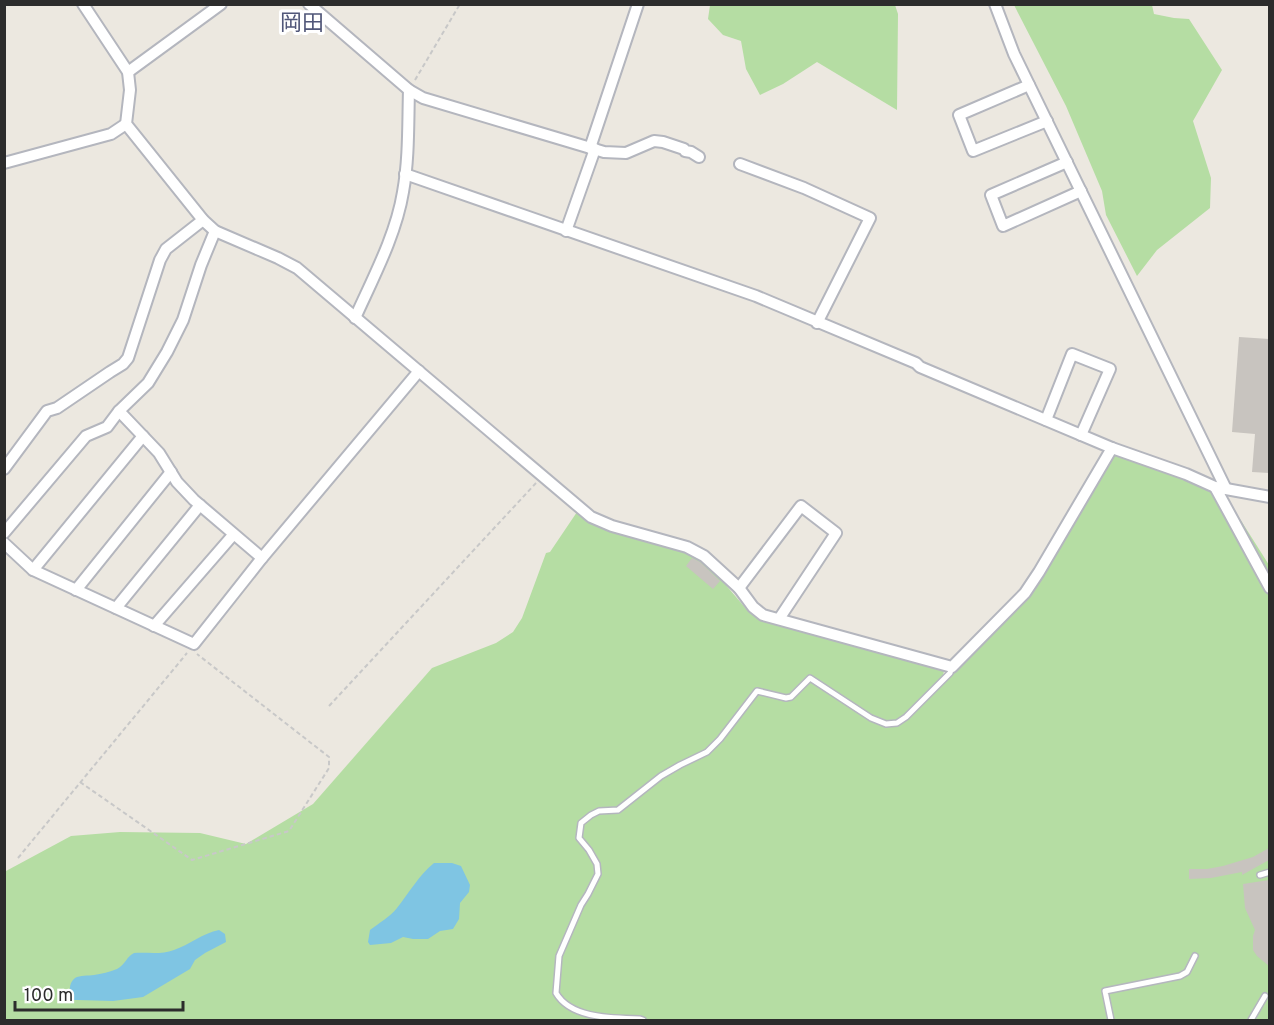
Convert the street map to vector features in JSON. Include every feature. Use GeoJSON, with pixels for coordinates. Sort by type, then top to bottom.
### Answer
{"type":"FeatureCollection","features":[{"type":"Feature","properties":{"kind":"street"},"geometry":{"type":"LineString","coordinates":[[83,4],[128,72],[130,90],[126,124],[203,220],[215,231],[297,268],[591,517],[612,526],[687,547],[704,556],[739,588],[753,607],[763,615],[952,667],[1025,593],[1040,572],[1112,448]]}},
{"type":"Feature","properties":{"kind":"street"},"geometry":{"type":"LineString","coordinates":[[128,72],[221,4]]}},
{"type":"Feature","properties":{"kind":"street"},"geometry":{"type":"LineString","coordinates":[[309,4],[409,90],[423,98],[604,152],[626,153],[654,141],[663,142],[699,156]]}},
{"type":"Feature","properties":{"kind":"street"},"geometry":{"type":"LineString","coordinates":[[567,231],[638,4]]}},
{"type":"Feature","properties":{"kind":"street"},"geometry":{"type":"LineString","coordinates":[[995,4],[1014,54],[1269,588]]}},
{"type":"Feature","properties":{"kind":"street"},"geometry":{"type":"LineString","coordinates":[[1029,85],[959,115],[973,152],[1047,121]]}},
{"type":"Feature","properties":{"kind":"street"},"geometry":{"type":"LineString","coordinates":[[356,318],[395,225],[403,194],[409,90]]}},
{"type":"Feature","properties":{"kind":"street"},"geometry":{"type":"LineString","coordinates":[[4,164],[111,134],[126,124]]}},
{"type":"Feature","properties":{"kind":"street"},"geometry":{"type":"LineString","coordinates":[[1067,162],[991,195],[1003,226],[1081,191]]}},
{"type":"Feature","properties":{"kind":"street"},"geometry":{"type":"LineString","coordinates":[[740,164],[804,188],[870,218],[817,323]]}},
{"type":"Feature","properties":{"kind":"street"},"geometry":{"type":"LineString","coordinates":[[405,174],[756,296],[1112,448],[1221,488],[1269,497]]}},
{"type":"Feature","properties":{"kind":"street"},"geometry":{"type":"LineString","coordinates":[[4,469],[47,411],[57,408],[123,364],[128,358],[160,260],[166,249],[203,220]]}},
{"type":"Feature","properties":{"kind":"street"},"geometry":{"type":"LineString","coordinates":[[4,533],[86,436],[107,427],[119,411],[148,383],[183,320],[215,231]]}},
{"type":"Feature","properties":{"kind":"street"},"geometry":{"type":"LineString","coordinates":[[1046,420],[1072,354],[1110,369],[1081,435]]}},
{"type":"Feature","properties":{"kind":"street"},"geometry":{"type":"LineString","coordinates":[[4,543],[33,570],[194,644],[262,558],[419,371]]}},
{"type":"Feature","properties":{"kind":"street"},"geometry":{"type":"LineString","coordinates":[[119,411],[159,453],[177,482],[233,535],[262,558]]}},
{"type":"Feature","properties":{"kind":"street"},"geometry":{"type":"LineString","coordinates":[[33,570],[144,436]]}},
{"type":"Feature","properties":{"kind":"street"},"geometry":{"type":"LineString","coordinates":[[75,590],[171,472]]}},
{"type":"Feature","properties":{"kind":"street"},"geometry":{"type":"LineString","coordinates":[[116,608],[200,505]]}},
{"type":"Feature","properties":{"kind":"street"},"geometry":{"type":"LineString","coordinates":[[739,588],[801,506],[836,533],[779,619]]}},
{"type":"Feature","properties":{"kind":"street"},"geometry":{"type":"LineString","coordinates":[[154,626],[233,535]]}},
{"type":"Feature","properties":{"kind":"lane"},"geometry":{"type":"LineString","coordinates":[[643,1020],[608,1018],[582,1012],[566,1006],[556,993],[559,956],[580,905],[598,874],[597,864],[579,838],[581,824],[591,814],[618,810],[661,776],[707,752],[720,739],[757,691],[786,698],[791,697],[810,678],[871,718],[886,724],[897,723],[906,717],[950,673],[952,667]]}},
{"type":"Feature","properties":{"kind":"lane"},"geometry":{"type":"LineString","coordinates":[[1260,875],[1269,872]]}},
{"type":"Feature","properties":{"kind":"lane"},"geometry":{"type":"LineString","coordinates":[[1111,1020],[1105,991],[1180,976],[1187,972],[1195,956]]}},
{"type":"Feature","properties":{"kind":"lane"},"geometry":{"type":"LineString","coordinates":[[1251,1020],[1265,996]]}},
{"type":"Feature","properties":{"kind":"path"},"geometry":{"type":"LineString","coordinates":[[409,90],[460,4]]}},
{"type":"Feature","properties":{"kind":"path"},"geometry":{"type":"LineString","coordinates":[[329,706],[542,477]]}},
{"type":"Feature","properties":{"kind":"path"},"geometry":{"type":"LineString","coordinates":[[18,858],[190,649],[329,756],[329,768],[290,831],[192,860],[81,782]]}},
{"type":"Feature","properties":{"kind":"green space"},"geometry":{"type":"Polygon","coordinates":[[[710,5],[895,5],[898,14],[897,110],[817,62],[783,84],[760,95],[746,69],[741,41],[723,35],[708,19],[710,5]]]}},
{"type":"Feature","properties":{"kind":"green space"},"geometry":{"type":"Polygon","coordinates":[[[1014,5],[1152,5],[1154,14],[1189,19],[1222,70],[1193,121],[1211,178],[1210,208],[1157,250],[1137,276],[1106,215],[1102,191],[1066,106],[1014,5]]]}},
{"type":"Feature","properties":{"kind":"green space"},"geometry":{"type":"Polygon","coordinates":[[[1114,455],[1206,487],[1228,500],[1269,565],[1269,1020],[5,1020],[4,873],[6,871],[71,836],[120,832],[200,833],[246,844],[313,804],[432,668],[496,643],[513,632],[522,618],[546,553],[550,552],[577,512],[667,539],[707,563],[748,611],[756,617],[942,669],[943,676],[932,688],[936,691],[1035,590],[1110,458],[1114,455]]]}},
{"type":"Feature","properties":{"kind":"water"},"geometry":{"type":"Polygon","coordinates":[[[434,863],[452,863],[461,866],[470,885],[469,892],[460,903],[459,919],[453,929],[440,931],[428,939],[403,937],[391,943],[370,945],[368,942],[370,930],[394,911],[434,863]]]}},
{"type":"Feature","properties":{"kind":"water"},"geometry":{"type":"Polygon","coordinates":[[[219,930],[225,934],[226,942],[195,960],[190,969],[143,997],[113,1001],[73,1000],[72,998],[70,986],[77,977],[111,971],[120,967],[134,953],[169,952],[219,930]]]}},
{"type":"Feature","properties":{"kind":"building"},"geometry":{"type":"Polygon","coordinates":[[[1239,337],[1269,339],[1269,473],[1252,472],[1255,434],[1232,432],[1239,337]]]}},
{"type":"Feature","properties":{"kind":"building"},"geometry":{"type":"Polygon","coordinates":[[[692,558],[700,562],[720,581],[713,589],[686,566],[692,558]]]}},
{"type":"Feature","properties":{"kind":"building"},"geometry":{"type":"Polygon","coordinates":[[[1269,848],[1269,860],[1242,875],[1242,872],[1211,878],[1189,879],[1189,869],[1223,866],[1253,857],[1269,848]]]}},
{"type":"Feature","properties":{"kind":"building"},"geometry":{"type":"Polygon","coordinates":[[[1269,880],[1269,966],[1253,950],[1255,930],[1245,908],[1243,884],[1269,880]]]}},
{"type":"Feature","properties":{"kind":"district","name":"岡田"},"geometry":{"type":"Point","coordinates":[302,24]}}]}
